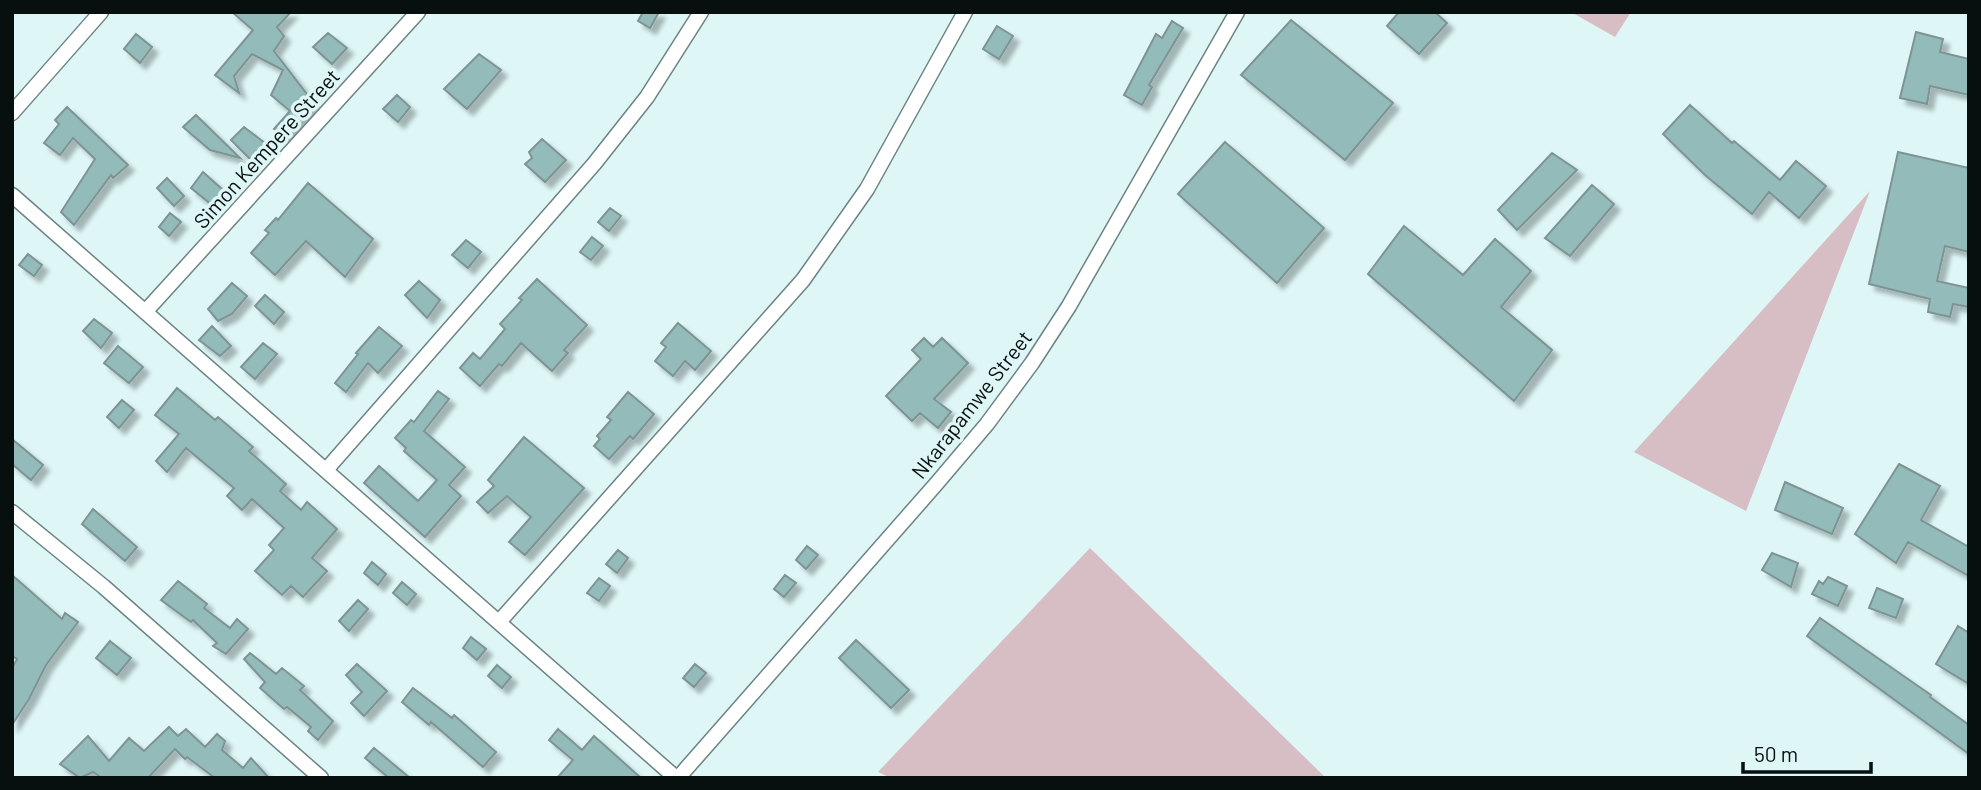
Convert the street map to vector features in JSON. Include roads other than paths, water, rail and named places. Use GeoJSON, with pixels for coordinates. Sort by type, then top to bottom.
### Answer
{"type":"FeatureCollection","features":[{"type":"Feature","properties":{"kind":"street"},"geometry":{"type":"LineString","coordinates":[[12,113],[101,12]]}},
{"type":"Feature","properties":{"kind":"street","name":"Simon Kempere Street"},"geometry":{"type":"LineString","coordinates":[[145,312],[418,12]]}},
{"type":"Feature","properties":{"kind":"street"},"geometry":{"type":"LineString","coordinates":[[326,470],[594,164],[647,97],[701,12]]}},
{"type":"Feature","properties":{"kind":"street"},"geometry":{"type":"LineString","coordinates":[[499,622],[803,280],[867,189],[965,12]]}},
{"type":"Feature","properties":{"kind":"street","name":"Nkarapamwe Street"},"geometry":{"type":"LineString","coordinates":[[677,778],[987,424],[1069,306],[1237,12]]}},
{"type":"Feature","properties":{"kind":"street"},"geometry":{"type":"LineString","coordinates":[[12,195],[677,778]]}},
{"type":"Feature","properties":{"kind":"street"},"geometry":{"type":"LineString","coordinates":[[12,512],[104,587],[321,778]]}}]}
